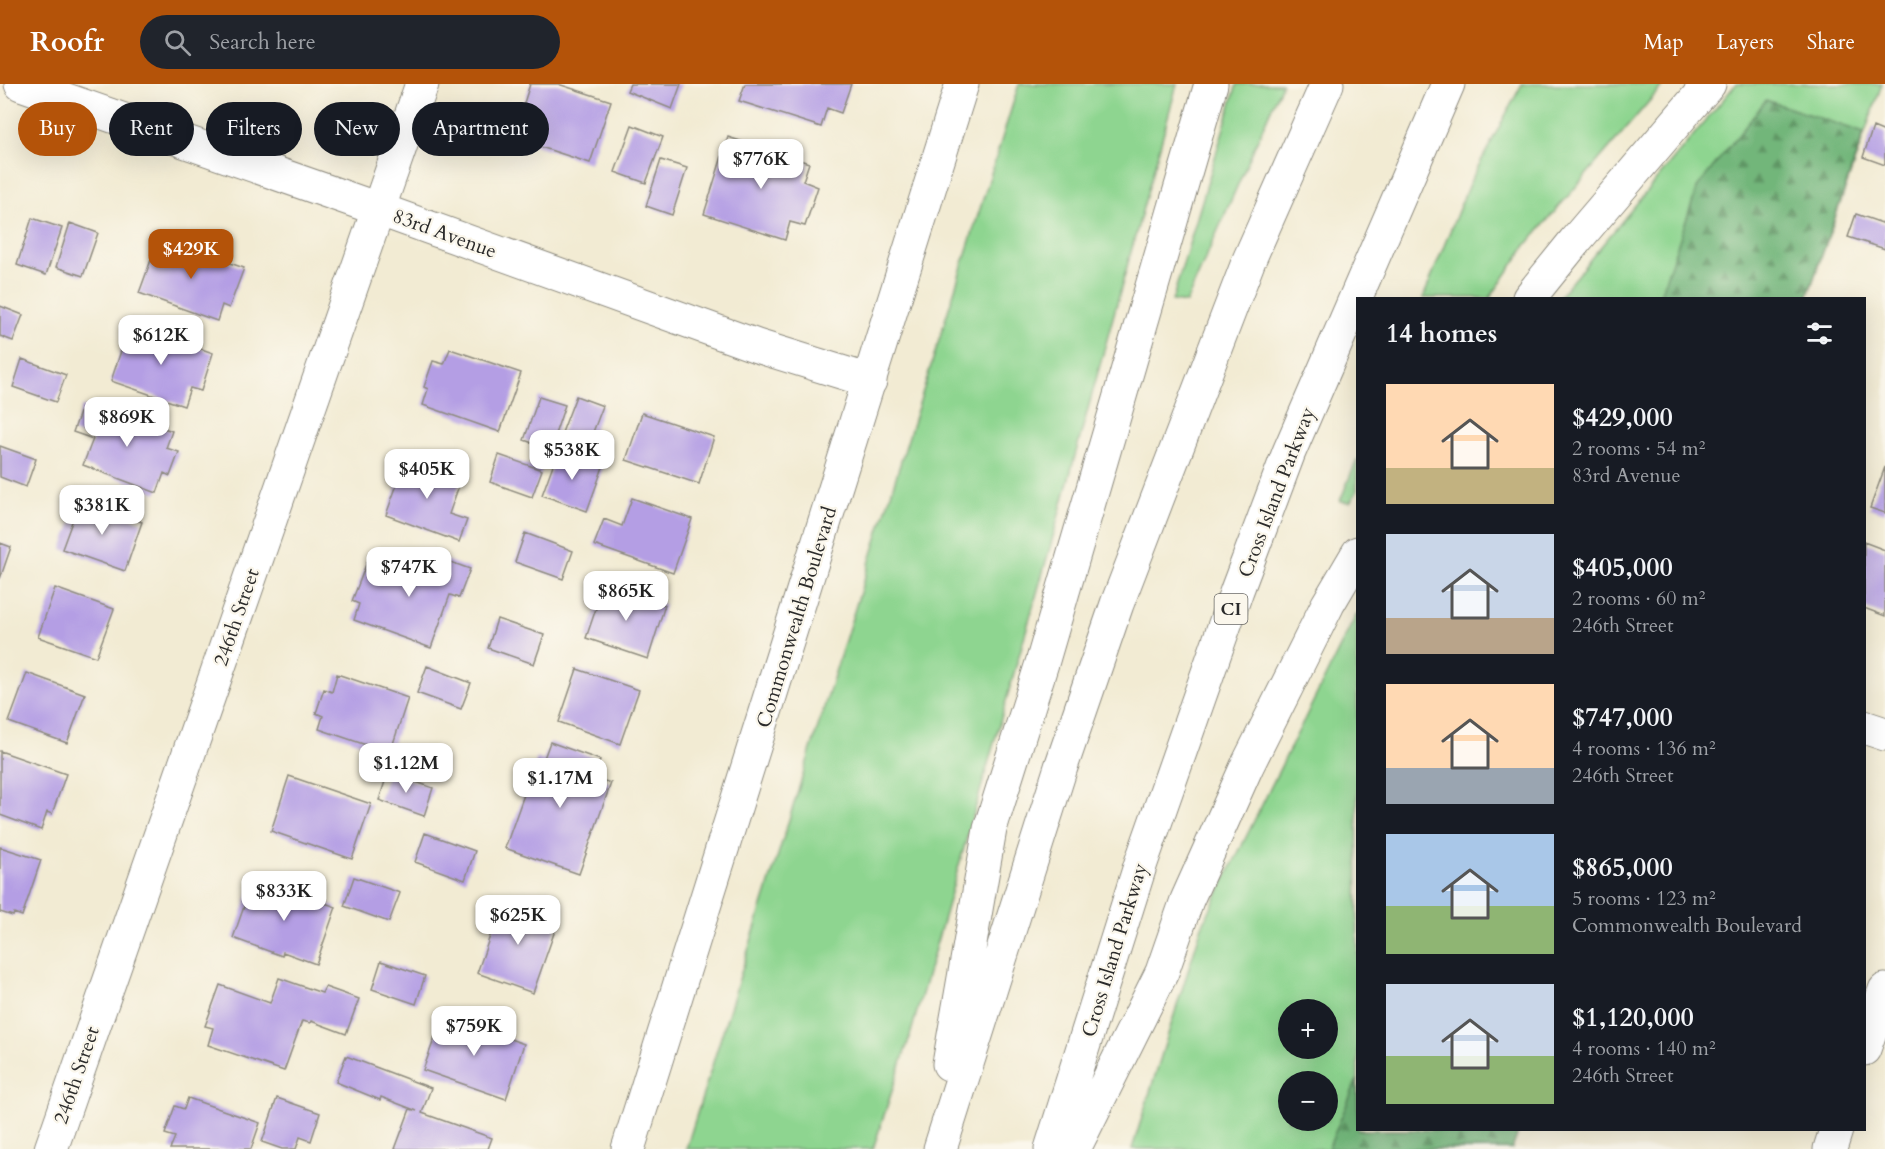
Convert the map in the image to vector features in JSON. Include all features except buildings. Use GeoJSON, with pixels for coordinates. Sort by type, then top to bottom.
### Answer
{"type":"FeatureCollection","features":[{"type":"Feature","properties":{"kind":"main road","name":"83rd Avenue"},"geometry":{"type":"LineString","coordinates":[[21,84],[378,209],[757,346],[870,381]]}},
{"type":"Feature","properties":{"kind":"main road","name":"246th Street"},"geometry":{"type":"LineString","coordinates":[[51,1149],[422,84]]}},
{"type":"Feature","properties":{"kind":"main road","name":"Commonwealth Boulevard"},"geometry":{"type":"LineString","coordinates":[[628,1149],[962,84]]}},
{"type":"Feature","properties":{"kind":"main road"},"geometry":{"type":"LineString","coordinates":[[934,1149],[990,829],[1043,660],[1210,84]]}},
{"type":"Feature","properties":{"kind":"main road"},"geometry":{"type":"LineString","coordinates":[[940,1149],[1061,767],[1117,604],[1249,260],[1327,84]]}},
{"type":"Feature","properties":{"kind":"main road","name":"Cross Island Parkway"},"geometry":{"type":"LineString","coordinates":[[1051,1149],[1141,863],[1237,590],[1289,452],[1448,84]]}},
{"type":"Feature","properties":{"kind":"main road"},"geometry":{"type":"LineString","coordinates":[[1530,297],[1709,84]]}},
{"type":"Feature","properties":{"kind":"main road"},"geometry":{"type":"LineString","coordinates":[[1074,1149],[1162,972],[1187,900],[1247,766],[1328,604],[1356,556]]}},
{"type":"Feature","properties":{"kind":"main road"},"geometry":{"type":"LineString","coordinates":[[1866,728],[1885,734]]}},
{"type":"Feature","properties":{"kind":"main road"},"geometry":{"type":"LineString","coordinates":[[1866,1043],[1885,990]]}},
{"type":"Feature","properties":{"kind":"main road"},"geometry":{"type":"LineString","coordinates":[[1830,1149],[1836,1131]]}},
{"type":"Feature","properties":{"kind":"green space"},"geometry":{"type":"Polygon","coordinates":[[[1019,84],[1177,84],[1049,551],[910,1036],[873,1149],[686,1149],[1019,84]]]}},
{"type":"Feature","properties":{"kind":"green space"},"geometry":{"type":"Polygon","coordinates":[[[1237,84],[1282,84],[1186,303],[1172,301],[1237,84]]]}},
{"type":"Feature","properties":{"kind":"green space"},"geometry":{"type":"Polygon","coordinates":[[[1522,84],[1664,84],[1527,244],[1491,297],[1423,297],[1469,184],[1522,84]]]}},
{"type":"Feature","properties":{"kind":"green space"},"geometry":{"type":"Polygon","coordinates":[[[1736,84],[1882,84],[1807,297],[1559,297],[1736,84]]]}},
{"type":"Feature","properties":{"kind":"green space"},"geometry":{"type":"Polygon","coordinates":[[[1766,100],[1864,133],[1807,297],[1659,297],[1698,186],[1766,100]]]}},
{"type":"Feature","properties":{"kind":"green space"},"geometry":{"type":"Polygon","coordinates":[[[1356,461],[1356,493],[1350,502],[1340,501],[1356,461]]]}},
{"type":"Feature","properties":{"kind":"green space"},"geometry":{"type":"Polygon","coordinates":[[[1356,615],[1356,1131],[1519,1131],[1512,1149],[1132,1149],[1202,926],[1356,615]]]}},
{"type":"Feature","properties":{"kind":"green space"},"geometry":{"type":"Polygon","coordinates":[[[1356,1082],[1356,1131],[1519,1131],[1512,1149],[1328,1149],[1336,1131],[1338,1131],[1338,1125],[1356,1082]]]}}]}
